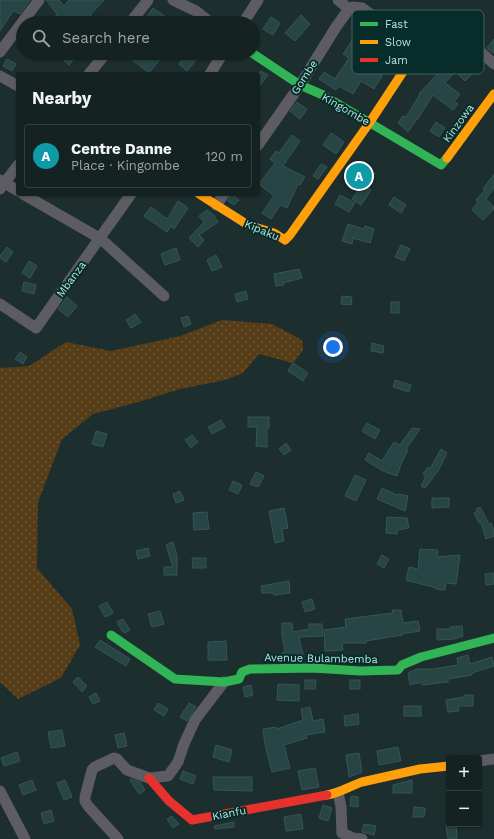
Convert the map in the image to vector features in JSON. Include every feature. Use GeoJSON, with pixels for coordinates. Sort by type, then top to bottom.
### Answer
{"type":"FeatureCollection","features":[{"type":"Feature","properties":{"kind":"street"},"geometry":{"type":"LineString","coordinates":[[26,16],[38,0]]}},
{"type":"Feature","properties":{"kind":"street"},"geometry":{"type":"LineString","coordinates":[[135,16],[148,0]]}},
{"type":"Feature","properties":{"kind":"street"},"geometry":{"type":"LineString","coordinates":[[173,0],[196,11],[202,16]]}},
{"type":"Feature","properties":{"kind":"street"},"geometry":{"type":"LineString","coordinates":[[248,16],[258,0]]}},
{"type":"Feature","properties":{"kind":"street"},"geometry":{"type":"LineString","coordinates":[[338,0],[349,10],[353,7],[362,8],[365,10]]}},
{"type":"Feature","properties":{"kind":"street","name":"Gombe"},"geometry":{"type":"LineString","coordinates":[[260,142],[300,85],[336,27],[349,10]]}},
{"type":"Feature","properties":{"kind":"street"},"geometry":{"type":"LineString","coordinates":[[0,52],[16,30]]}},
{"type":"Feature","properties":{"kind":"street"},"geometry":{"type":"LineString","coordinates":[[484,55],[494,64]]}},
{"type":"Feature","properties":{"kind":"street","name":"Kingombe"},"geometry":{"type":"LineString","coordinates":[[260,58],[300,85],[323,95],[337,105],[370,122],[441,165]]}},
{"type":"Feature","properties":{"kind":"street"},"geometry":{"type":"LineString","coordinates":[[91,72],[100,60]]}},
{"type":"Feature","properties":{"kind":"street"},"geometry":{"type":"LineString","coordinates":[[211,72],[219,60]]}},
{"type":"Feature","properties":{"kind":"street"},"geometry":{"type":"LineString","coordinates":[[370,122],[402,74]]}},
{"type":"Feature","properties":{"kind":"street"},"geometry":{"type":"LineString","coordinates":[[0,76],[16,85]]}},
{"type":"Feature","properties":{"kind":"street","name":"Kinzowa"},"geometry":{"type":"LineString","coordinates":[[441,165],[443,160],[448,157],[494,94]]}},
{"type":"Feature","properties":{"kind":"street","name":"Kipaku"},"geometry":{"type":"LineString","coordinates":[[202,196],[248,225],[274,233],[285,240],[370,122]]}},
{"type":"Feature","properties":{"kind":"street"},"geometry":{"type":"LineString","coordinates":[[16,167],[1,184],[16,190]]}},
{"type":"Feature","properties":{"kind":"street"},"geometry":{"type":"LineString","coordinates":[[26,196],[101,239],[164,296]]}},
{"type":"Feature","properties":{"kind":"street","name":"Mbanza"},"geometry":{"type":"LineString","coordinates":[[0,304],[36,328],[101,239],[130,196]]}},
{"type":"Feature","properties":{"kind":"street"},"geometry":{"type":"LineString","coordinates":[[216,205],[223,196]]}},
{"type":"Feature","properties":{"kind":"street","name":"Avenue Bulambemba"},"geometry":{"type":"LineString","coordinates":[[111,635],[175,679],[224,682],[239,679],[242,672],[250,669],[313,668],[360,671],[398,670],[402,665],[411,663],[427,655],[433,655],[494,638]]}},
{"type":"Feature","properties":{"kind":"street"},"geometry":{"type":"LineString","coordinates":[[118,839],[85,801],[92,770],[101,763],[114,758],[117,759],[127,770],[149,778],[168,776],[178,762],[195,720],[224,682]]}},
{"type":"Feature","properties":{"kind":"street"},"geometry":{"type":"LineString","coordinates":[[482,761],[494,759]]}},
{"type":"Feature","properties":{"kind":"street","name":"Kianfu"},"geometry":{"type":"LineString","coordinates":[[149,778],[160,791],[192,820],[338,793],[362,782],[420,769],[446,766]]}},
{"type":"Feature","properties":{"kind":"street"},"geometry":{"type":"LineString","coordinates":[[0,791],[25,839]]}},
{"type":"Feature","properties":{"kind":"street"},"geometry":{"type":"LineString","coordinates":[[338,793],[341,806],[342,833],[353,838],[362,839]]}},
{"type":"Feature","properties":{"kind":"shaded area"},"geometry":{"type":"Polygon","coordinates":[[[222,320],[272,324],[302,340],[303,350],[293,363],[259,354],[243,373],[225,380],[180,389],[93,414],[62,439],[38,502],[37,568],[72,609],[80,645],[61,678],[18,699],[0,682],[0,368],[29,366],[66,342],[111,351],[180,336],[222,320]]]}},
{"type":"Feature","properties":{"kind":"building"},"geometry":{"type":"Polygon","coordinates":[[[0,0],[30,0],[20,14],[13,11],[0,31],[0,0]]]}},
{"type":"Feature","properties":{"kind":"building"},"geometry":{"type":"Polygon","coordinates":[[[46,0],[59,0],[64,6],[69,0],[104,0],[90,15],[92,16],[55,16],[57,14],[46,0]]]}},
{"type":"Feature","properties":{"kind":"building"},"geometry":{"type":"Polygon","coordinates":[[[153,8],[164,16],[147,16],[153,8]]]}},
{"type":"Feature","properties":{"kind":"building"},"geometry":{"type":"Polygon","coordinates":[[[301,15],[310,24],[295,41],[285,33],[301,15]]]}},
{"type":"Feature","properties":{"kind":"building"},"geometry":{"type":"Polygon","coordinates":[[[271,17],[280,23],[273,35],[263,29],[271,17]]]}},
{"type":"Feature","properties":{"kind":"building"},"geometry":{"type":"Polygon","coordinates":[[[494,39],[494,52],[493,53],[487,48],[494,39]]]}},
{"type":"Feature","properties":{"kind":"building"},"geometry":{"type":"Polygon","coordinates":[[[352,40],[352,74],[383,74],[374,89],[361,81],[353,94],[339,86],[336,90],[319,79],[324,72],[335,79],[349,58],[343,54],[352,40]]]}},
{"type":"Feature","properties":{"kind":"building"},"geometry":{"type":"Polygon","coordinates":[[[7,59],[16,64],[12,71],[3,66],[7,59]]]}},
{"type":"Feature","properties":{"kind":"building"},"geometry":{"type":"Polygon","coordinates":[[[63,60],[73,60],[69,65],[63,60]]]}},
{"type":"Feature","properties":{"kind":"building"},"geometry":{"type":"Polygon","coordinates":[[[132,60],[159,60],[150,72],[132,60]]]}},
{"type":"Feature","properties":{"kind":"building"},"geometry":{"type":"Polygon","coordinates":[[[182,60],[196,60],[187,71],[179,64],[182,60]]]}},
{"type":"Feature","properties":{"kind":"building"},"geometry":{"type":"Polygon","coordinates":[[[261,71],[268,75],[260,85],[261,71]]]}},
{"type":"Feature","properties":{"kind":"building"},"geometry":{"type":"Polygon","coordinates":[[[437,74],[453,74],[445,83],[460,94],[454,102],[458,104],[453,110],[433,95],[408,132],[398,123],[403,116],[406,117],[419,94],[437,74]]]}},
{"type":"Feature","properties":{"kind":"building"},"geometry":{"type":"Polygon","coordinates":[[[458,74],[472,74],[465,81],[458,74]]]}},
{"type":"Feature","properties":{"kind":"building"},"geometry":{"type":"Polygon","coordinates":[[[297,102],[307,109],[300,119],[290,111],[297,102]]]}},
{"type":"Feature","properties":{"kind":"building"},"geometry":{"type":"Polygon","coordinates":[[[436,122],[445,128],[439,137],[430,131],[436,122]]]}},
{"type":"Feature","properties":{"kind":"building"},"geometry":{"type":"Polygon","coordinates":[[[331,133],[344,142],[336,154],[323,145],[331,133]]]}},
{"type":"Feature","properties":{"kind":"building"},"geometry":{"type":"Polygon","coordinates":[[[292,135],[300,141],[283,166],[305,177],[300,185],[298,184],[287,208],[280,205],[271,219],[262,213],[274,196],[260,185],[260,183],[275,163],[270,159],[276,151],[279,153],[292,135]]]}},
{"type":"Feature","properties":{"kind":"building"},"geometry":{"type":"Polygon","coordinates":[[[359,162],[375,173],[367,186],[347,172],[351,165],[355,167],[359,162]]]}},
{"type":"Feature","properties":{"kind":"building"},"geometry":{"type":"Polygon","coordinates":[[[321,164],[327,167],[318,179],[313,176],[321,164]]]}},
{"type":"Feature","properties":{"kind":"building"},"geometry":{"type":"Polygon","coordinates":[[[494,174],[494,188],[486,199],[494,207],[494,209],[483,220],[472,210],[478,202],[476,200],[485,190],[483,189],[494,174]]]}},
{"type":"Feature","properties":{"kind":"building"},"geometry":{"type":"Polygon","coordinates":[[[362,184],[371,190],[361,205],[352,199],[362,184]]]}},
{"type":"Feature","properties":{"kind":"building"},"geometry":{"type":"Polygon","coordinates":[[[340,195],[355,203],[349,212],[335,204],[340,195]]]}},
{"type":"Feature","properties":{"kind":"building"},"geometry":{"type":"Polygon","coordinates":[[[230,196],[234,196],[239,200],[234,205],[228,201],[230,196]]]}},
{"type":"Feature","properties":{"kind":"building"},"geometry":{"type":"Polygon","coordinates":[[[394,197],[406,205],[401,213],[389,205],[394,197]]]}},
{"type":"Feature","properties":{"kind":"building"},"geometry":{"type":"Polygon","coordinates":[[[178,201],[188,208],[174,229],[171,226],[167,232],[144,216],[151,207],[167,219],[178,201]]]}},
{"type":"Feature","properties":{"kind":"building"},"geometry":{"type":"Polygon","coordinates":[[[207,210],[215,216],[218,222],[199,235],[204,240],[198,247],[189,238],[204,222],[199,216],[207,210]]]}},
{"type":"Feature","properties":{"kind":"building"},"geometry":{"type":"Polygon","coordinates":[[[348,224],[364,229],[365,226],[374,229],[370,243],[353,238],[352,244],[342,241],[348,224]]]}},
{"type":"Feature","properties":{"kind":"building"},"geometry":{"type":"Polygon","coordinates":[[[401,245],[410,249],[404,261],[395,257],[401,245]]]}},
{"type":"Feature","properties":{"kind":"building"},"geometry":{"type":"Polygon","coordinates":[[[7,247],[13,252],[6,262],[0,258],[0,256],[7,247]]]}},
{"type":"Feature","properties":{"kind":"building"},"geometry":{"type":"Polygon","coordinates":[[[176,248],[180,260],[165,265],[161,254],[176,248]]]}},
{"type":"Feature","properties":{"kind":"building"},"geometry":{"type":"Polygon","coordinates":[[[216,255],[222,267],[212,271],[207,260],[216,255]]]}},
{"type":"Feature","properties":{"kind":"building"},"geometry":{"type":"Polygon","coordinates":[[[29,261],[37,266],[30,278],[22,273],[29,261]]]}},
{"type":"Feature","properties":{"kind":"building"},"geometry":{"type":"Polygon","coordinates":[[[299,269],[302,278],[283,283],[284,285],[276,286],[274,274],[299,269]]]}},
{"type":"Feature","properties":{"kind":"building"},"geometry":{"type":"Polygon","coordinates":[[[24,282],[36,285],[34,294],[22,291],[24,282]]]}},
{"type":"Feature","properties":{"kind":"building"},"geometry":{"type":"Polygon","coordinates":[[[246,291],[248,299],[237,302],[235,294],[246,291]]]}},
{"type":"Feature","properties":{"kind":"building"},"geometry":{"type":"Polygon","coordinates":[[[342,296],[352,297],[351,305],[341,304],[342,296]]]}},
{"type":"Feature","properties":{"kind":"building"},"geometry":{"type":"Polygon","coordinates":[[[67,297],[77,306],[68,317],[58,309],[67,297]]]}},
{"type":"Feature","properties":{"kind":"building"},"geometry":{"type":"Polygon","coordinates":[[[391,302],[399,302],[399,313],[391,313],[391,302]]]}},
{"type":"Feature","properties":{"kind":"building"},"geometry":{"type":"Polygon","coordinates":[[[135,314],[141,322],[131,328],[126,320],[135,314]]]}},
{"type":"Feature","properties":{"kind":"building"},"geometry":{"type":"Polygon","coordinates":[[[188,316],[191,324],[184,327],[181,318],[188,316]]]}},
{"type":"Feature","properties":{"kind":"building"},"geometry":{"type":"Polygon","coordinates":[[[372,343],[384,346],[383,353],[371,351],[372,343]]]}},
{"type":"Feature","properties":{"kind":"building"},"geometry":{"type":"Polygon","coordinates":[[[20,352],[27,357],[23,364],[15,359],[20,352]]]}},
{"type":"Feature","properties":{"kind":"building"},"geometry":{"type":"Polygon","coordinates":[[[293,363],[308,373],[303,381],[288,371],[293,363]]]}},
{"type":"Feature","properties":{"kind":"building"},"geometry":{"type":"Polygon","coordinates":[[[395,380],[411,385],[409,392],[393,387],[395,380]]]}},
{"type":"Feature","properties":{"kind":"building"},"geometry":{"type":"Polygon","coordinates":[[[248,417],[269,417],[269,428],[267,428],[267,447],[256,446],[257,427],[248,427],[248,417]]]}},
{"type":"Feature","properties":{"kind":"building"},"geometry":{"type":"Polygon","coordinates":[[[221,420],[225,427],[212,434],[208,427],[221,420]]]}},
{"type":"Feature","properties":{"kind":"building"},"geometry":{"type":"Polygon","coordinates":[[[367,423],[380,430],[375,439],[362,431],[367,423]]]}},
{"type":"Feature","properties":{"kind":"building"},"geometry":{"type":"Polygon","coordinates":[[[412,428],[420,429],[406,449],[408,450],[397,476],[383,471],[365,460],[369,453],[382,461],[394,442],[400,445],[412,428]]]}},
{"type":"Feature","properties":{"kind":"building"},"geometry":{"type":"Polygon","coordinates":[[[96,431],[107,434],[103,447],[92,444],[96,431]]]}},
{"type":"Feature","properties":{"kind":"building"},"geometry":{"type":"Polygon","coordinates":[[[192,435],[198,442],[191,448],[185,440],[192,435]]]}},
{"type":"Feature","properties":{"kind":"building"},"geometry":{"type":"Polygon","coordinates":[[[286,443],[291,450],[284,455],[279,449],[286,443]]]}},
{"type":"Feature","properties":{"kind":"building"},"geometry":{"type":"Polygon","coordinates":[[[441,449],[447,453],[438,471],[425,488],[421,486],[426,476],[423,474],[428,467],[430,469],[441,449]]]}},
{"type":"Feature","properties":{"kind":"building"},"geometry":{"type":"Polygon","coordinates":[[[256,472],[264,476],[258,487],[250,484],[256,472]]]}},
{"type":"Feature","properties":{"kind":"building"},"geometry":{"type":"Polygon","coordinates":[[[355,475],[366,480],[356,501],[345,496],[355,475]]]}},
{"type":"Feature","properties":{"kind":"building"},"geometry":{"type":"Polygon","coordinates":[[[233,481],[242,485],[238,494],[229,490],[233,481]]]}},
{"type":"Feature","properties":{"kind":"building"},"geometry":{"type":"Polygon","coordinates":[[[382,488],[397,495],[408,496],[405,511],[377,499],[382,488]]]}},
{"type":"Feature","properties":{"kind":"building"},"geometry":{"type":"Polygon","coordinates":[[[180,491],[184,500],[176,503],[173,494],[180,491]]]}},
{"type":"Feature","properties":{"kind":"building"},"geometry":{"type":"Polygon","coordinates":[[[432,498],[449,498],[449,507],[432,508],[432,498]]]}},
{"type":"Feature","properties":{"kind":"building"},"geometry":{"type":"Polygon","coordinates":[[[480,507],[489,524],[491,523],[494,531],[494,536],[486,539],[481,523],[479,523],[474,513],[477,511],[476,509],[480,507]]]}},
{"type":"Feature","properties":{"kind":"building"},"geometry":{"type":"Polygon","coordinates":[[[284,508],[288,528],[282,529],[284,541],[275,543],[269,511],[284,508]]]}},
{"type":"Feature","properties":{"kind":"building"},"geometry":{"type":"Polygon","coordinates":[[[207,512],[209,529],[194,530],[193,513],[207,512]]]}},
{"type":"Feature","properties":{"kind":"building"},"geometry":{"type":"Polygon","coordinates":[[[387,517],[407,518],[409,528],[397,530],[397,534],[386,533],[387,517]]]}},
{"type":"Feature","properties":{"kind":"building"},"geometry":{"type":"Polygon","coordinates":[[[173,542],[177,556],[177,575],[164,575],[164,567],[173,567],[166,545],[173,542]]]}},
{"type":"Feature","properties":{"kind":"building"},"geometry":{"type":"Polygon","coordinates":[[[148,548],[150,556],[138,559],[136,551],[148,548]]]}},
{"type":"Feature","properties":{"kind":"building"},"geometry":{"type":"Polygon","coordinates":[[[420,549],[438,550],[437,557],[460,555],[456,584],[446,583],[445,590],[436,589],[406,580],[409,567],[418,569],[420,549]]]}},
{"type":"Feature","properties":{"kind":"building"},"geometry":{"type":"Polygon","coordinates":[[[382,555],[389,559],[384,568],[377,564],[382,555]]]}},
{"type":"Feature","properties":{"kind":"building"},"geometry":{"type":"Polygon","coordinates":[[[192,558],[206,558],[206,568],[193,568],[192,558]]]}},
{"type":"Feature","properties":{"kind":"building"},"geometry":{"type":"Polygon","coordinates":[[[494,573],[494,584],[486,585],[485,574],[494,573]]]}},
{"type":"Feature","properties":{"kind":"building"},"geometry":{"type":"Polygon","coordinates":[[[289,581],[290,593],[274,595],[273,593],[262,593],[261,586],[289,581]]]}},
{"type":"Feature","properties":{"kind":"building"},"geometry":{"type":"Polygon","coordinates":[[[312,599],[315,609],[305,612],[302,602],[312,599]]]}},
{"type":"Feature","properties":{"kind":"building"},"geometry":{"type":"Polygon","coordinates":[[[107,602],[113,613],[105,617],[99,606],[107,602]]]}},
{"type":"Feature","properties":{"kind":"building"},"geometry":{"type":"Polygon","coordinates":[[[392,610],[401,610],[403,623],[418,621],[420,631],[366,641],[366,643],[342,643],[343,650],[325,651],[324,630],[346,627],[345,619],[393,613],[392,610]]]}},
{"type":"Feature","properties":{"kind":"building"},"geometry":{"type":"Polygon","coordinates":[[[160,611],[164,624],[152,627],[148,614],[160,611]]]}},
{"type":"Feature","properties":{"kind":"building"},"geometry":{"type":"Polygon","coordinates":[[[123,619],[130,630],[125,633],[122,631],[117,622],[123,619]]]}},
{"type":"Feature","properties":{"kind":"building"},"geometry":{"type":"Polygon","coordinates":[[[282,623],[292,623],[293,632],[309,629],[309,624],[322,624],[323,636],[299,637],[304,659],[283,659],[282,653],[285,652],[282,623]]]}},
{"type":"Feature","properties":{"kind":"building"},"geometry":{"type":"Polygon","coordinates":[[[462,626],[463,636],[454,639],[437,640],[437,629],[450,629],[450,627],[462,626]]]}},
{"type":"Feature","properties":{"kind":"building"},"geometry":{"type":"Polygon","coordinates":[[[100,640],[130,659],[126,666],[95,647],[100,640]]]}},
{"type":"Feature","properties":{"kind":"building"},"geometry":{"type":"Polygon","coordinates":[[[226,641],[227,660],[208,660],[208,642],[226,641]]]}},
{"type":"Feature","properties":{"kind":"building"},"geometry":{"type":"Polygon","coordinates":[[[468,655],[470,664],[492,657],[494,666],[472,673],[472,675],[448,679],[448,682],[422,685],[422,682],[410,685],[408,673],[417,669],[433,669],[458,665],[457,658],[468,655]]]}},
{"type":"Feature","properties":{"kind":"building"},"geometry":{"type":"Polygon","coordinates":[[[78,677],[87,686],[82,692],[73,682],[78,677]]]}},
{"type":"Feature","properties":{"kind":"building"},"geometry":{"type":"Polygon","coordinates":[[[305,680],[316,680],[315,689],[305,689],[305,680]]]}},
{"type":"Feature","properties":{"kind":"building"},"geometry":{"type":"Polygon","coordinates":[[[350,680],[360,680],[360,689],[350,689],[350,680]]]}},
{"type":"Feature","properties":{"kind":"building"},"geometry":{"type":"Polygon","coordinates":[[[278,684],[299,685],[299,701],[277,700],[278,684]]]}},
{"type":"Feature","properties":{"kind":"building"},"geometry":{"type":"Polygon","coordinates":[[[251,685],[253,695],[245,697],[243,687],[251,685]]]}},
{"type":"Feature","properties":{"kind":"building"},"geometry":{"type":"Polygon","coordinates":[[[96,693],[100,701],[93,704],[89,697],[96,693]]]}},
{"type":"Feature","properties":{"kind":"building"},"geometry":{"type":"Polygon","coordinates":[[[464,695],[473,695],[473,706],[458,706],[459,711],[448,712],[446,700],[464,697],[464,695]]]}},
{"type":"Feature","properties":{"kind":"building"},"geometry":{"type":"Polygon","coordinates":[[[158,703],[168,709],[164,716],[154,710],[158,703]]]}},
{"type":"Feature","properties":{"kind":"building"},"geometry":{"type":"Polygon","coordinates":[[[189,703],[196,707],[187,721],[180,717],[189,703]]]}},
{"type":"Feature","properties":{"kind":"building"},"geometry":{"type":"Polygon","coordinates":[[[404,706],[421,706],[421,716],[404,716],[404,706]]]}},
{"type":"Feature","properties":{"kind":"building"},"geometry":{"type":"Polygon","coordinates":[[[310,707],[313,721],[323,719],[325,732],[306,735],[307,738],[284,745],[290,768],[272,772],[265,745],[263,729],[276,727],[277,729],[303,720],[301,709],[310,707]]]}},
{"type":"Feature","properties":{"kind":"building"},"geometry":{"type":"Polygon","coordinates":[[[358,714],[359,724],[345,726],[344,716],[358,714]]]}},
{"type":"Feature","properties":{"kind":"building"},"geometry":{"type":"Polygon","coordinates":[[[62,730],[65,746],[51,748],[48,732],[62,730]]]}},
{"type":"Feature","properties":{"kind":"building"},"geometry":{"type":"Polygon","coordinates":[[[124,733],[127,746],[118,748],[115,735],[124,733]]]}},
{"type":"Feature","properties":{"kind":"building"},"geometry":{"type":"Polygon","coordinates":[[[216,745],[232,750],[229,762],[213,757],[216,745]]]}},
{"type":"Feature","properties":{"kind":"building"},"geometry":{"type":"Polygon","coordinates":[[[398,747],[401,761],[379,765],[377,751],[398,747]]]}},
{"type":"Feature","properties":{"kind":"building"},"geometry":{"type":"Polygon","coordinates":[[[17,752],[20,761],[4,766],[1,758],[17,752]]]}},
{"type":"Feature","properties":{"kind":"building"},"geometry":{"type":"Polygon","coordinates":[[[359,753],[362,772],[349,777],[346,755],[359,753]]]}},
{"type":"Feature","properties":{"kind":"building"},"geometry":{"type":"Polygon","coordinates":[[[315,768],[319,787],[302,790],[298,771],[315,768]]]}},
{"type":"Feature","properties":{"kind":"building"},"geometry":{"type":"Polygon","coordinates":[[[183,771],[196,776],[193,784],[180,779],[183,771]]]}},
{"type":"Feature","properties":{"kind":"building"},"geometry":{"type":"Polygon","coordinates":[[[213,777],[252,777],[252,791],[214,790],[213,777]]]}},
{"type":"Feature","properties":{"kind":"building"},"geometry":{"type":"Polygon","coordinates":[[[32,780],[36,790],[23,795],[19,785],[32,780]]]}},
{"type":"Feature","properties":{"kind":"building"},"geometry":{"type":"Polygon","coordinates":[[[65,780],[72,797],[64,800],[57,783],[65,780]]]}},
{"type":"Feature","properties":{"kind":"building"},"geometry":{"type":"Polygon","coordinates":[[[130,780],[140,782],[145,790],[139,794],[130,780]]]}},
{"type":"Feature","properties":{"kind":"building"},"geometry":{"type":"Polygon","coordinates":[[[412,780],[412,793],[393,793],[393,785],[412,780]]]}},
{"type":"Feature","properties":{"kind":"building"},"geometry":{"type":"Polygon","coordinates":[[[352,796],[358,797],[358,807],[350,806],[352,796]]]}},
{"type":"Feature","properties":{"kind":"building"},"geometry":{"type":"Polygon","coordinates":[[[323,805],[332,808],[328,821],[319,818],[323,805]]]}},
{"type":"Feature","properties":{"kind":"building"},"geometry":{"type":"Polygon","coordinates":[[[414,807],[425,808],[424,817],[413,817],[414,807]]]}},
{"type":"Feature","properties":{"kind":"building"},"geometry":{"type":"Polygon","coordinates":[[[51,810],[54,821],[44,824],[41,813],[51,810]]]}},
{"type":"Feature","properties":{"kind":"building"},"geometry":{"type":"Polygon","coordinates":[[[301,814],[303,829],[286,831],[284,817],[301,814]]]}},
{"type":"Feature","properties":{"kind":"building"},"geometry":{"type":"Polygon","coordinates":[[[172,816],[179,824],[173,828],[167,819],[172,816]]]}},
{"type":"Feature","properties":{"kind":"building"},"geometry":{"type":"Polygon","coordinates":[[[234,822],[234,827],[215,829],[214,826],[234,822]]]}},
{"type":"Feature","properties":{"kind":"building"},"geometry":{"type":"Polygon","coordinates":[[[364,824],[376,826],[374,835],[362,832],[364,824]]]}},
{"type":"Feature","properties":{"kind":"building"},"geometry":{"type":"Polygon","coordinates":[[[446,827],[456,827],[457,839],[448,839],[446,827]]]}},
{"type":"Feature","properties":{"kind":"traffic: fast"},"geometry":{"type":"LineString","coordinates":[[260,58],[300,85],[323,95],[441,165],[447,158]]}},
{"type":"Feature","properties":{"kind":"traffic: fast"},"geometry":{"type":"LineString","coordinates":[[111,635],[175,679],[224,682],[239,679],[242,672],[250,669],[313,668],[360,671],[398,670],[402,665],[421,657],[494,638]]}},
{"type":"Feature","properties":{"kind":"traffic: slow"},"geometry":{"type":"LineString","coordinates":[[202,196],[248,225],[274,233],[285,240],[370,122],[402,74]]}},
{"type":"Feature","properties":{"kind":"traffic: slow"},"geometry":{"type":"LineString","coordinates":[[447,158],[494,94]]}},
{"type":"Feature","properties":{"kind":"traffic: slow"},"geometry":{"type":"LineString","coordinates":[[327,795],[336,793],[362,782],[420,769],[446,766]]}},
{"type":"Feature","properties":{"kind":"traffic: jam"},"geometry":{"type":"LineString","coordinates":[[149,778],[169,801],[192,820],[327,795]]}},
{"type":"Feature","properties":{"kind":"place","name":"Centre Danne"},"geometry":{"type":"Point","coordinates":[359,176]}}]}
